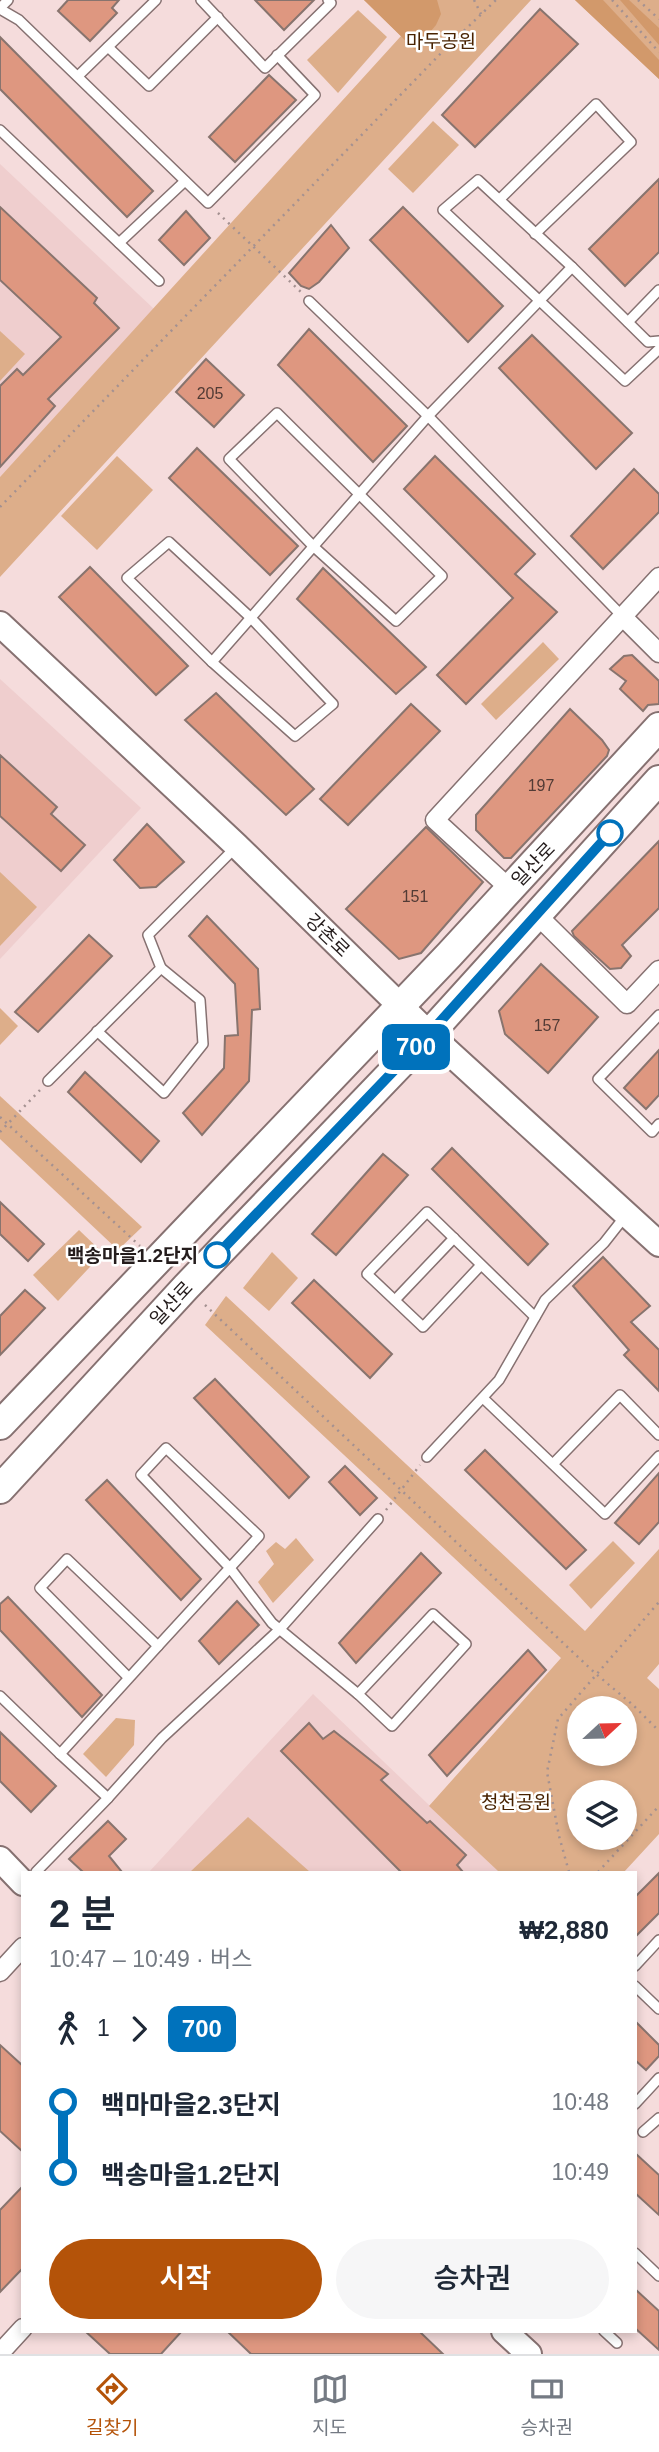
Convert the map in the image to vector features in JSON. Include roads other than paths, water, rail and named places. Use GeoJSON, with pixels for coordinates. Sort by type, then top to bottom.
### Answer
{"type":"FeatureCollection","features":[{"type":"Feature","properties":{"kind":"main road","name":"강촌로"},"geometry":{"type":"LineString","coordinates":[[0,624],[237,846],[429,1034],[659,1244]]}},
{"type":"Feature","properties":{"kind":"main road","name":"일산로"},"geometry":{"type":"LineString","coordinates":[[0,1425],[401,1006],[659,727]]}},
{"type":"Feature","properties":{"kind":"main road","name":"일산로"},"geometry":{"type":"LineString","coordinates":[[0,1489],[186,1287],[429,1034],[659,780]]}},
{"type":"Feature","properties":{"kind":"main road"},"geometry":{"type":"LineString","coordinates":[[0,1859],[21,1881]]}},
{"type":"Feature","properties":{"kind":"main road"},"geometry":{"type":"LineString","coordinates":[[506,2333],[529,2354]]}},
{"type":"Feature","properties":{"kind":"street"},"geometry":{"type":"LineString","coordinates":[[509,889],[435,820],[659,577]]}},
{"type":"Feature","properties":{"kind":"street"},"geometry":{"type":"LineString","coordinates":[[623,617],[659,653]]}},
{"type":"Feature","properties":{"kind":"street"},"geometry":{"type":"LineString","coordinates":[[536,914],[627,1003],[659,970]]}},
{"type":"Feature","properties":{"kind":"street"},"geometry":{"type":"LineString","coordinates":[[0,1972],[21,1949]]}},
{"type":"Feature","properties":{"kind":"street"},"geometry":{"type":"LineString","coordinates":[[0,2353],[21,2330]]}},
{"type":"Feature","properties":{"kind":"lane"},"geometry":{"type":"LineString","coordinates":[[8,0],[0,8],[19,20],[208,203],[316,95],[277,55]]}},
{"type":"Feature","properties":{"kind":"lane"},"geometry":{"type":"LineString","coordinates":[[78,76],[156,0]]}},
{"type":"Feature","properties":{"kind":"lane"},"geometry":{"type":"LineString","coordinates":[[201,0],[264,68],[331,3],[328,0]]}},
{"type":"Feature","properties":{"kind":"lane"},"geometry":{"type":"LineString","coordinates":[[108,47],[149,86],[218,17]]}},
{"type":"Feature","properties":{"kind":"lane"},"geometry":{"type":"LineString","coordinates":[[500,199],[596,104],[632,142],[536,234]]}},
{"type":"Feature","properties":{"kind":"lane"},"geometry":{"type":"LineString","coordinates":[[0,130],[159,281]]}},
{"type":"Feature","properties":{"kind":"lane"},"geometry":{"type":"LineString","coordinates":[[659,341],[648,342],[478,180],[443,210],[625,381],[659,349]]}},
{"type":"Feature","properties":{"kind":"lane"},"geometry":{"type":"LineString","coordinates":[[119,243],[185,181]]}},
{"type":"Feature","properties":{"kind":"lane"},"geometry":{"type":"LineString","coordinates":[[212,662],[428,416],[572,267]]}},
{"type":"Feature","properties":{"kind":"lane"},"geometry":{"type":"LineString","coordinates":[[628,322],[659,290]]}},
{"type":"Feature","properties":{"kind":"lane"},"geometry":{"type":"LineString","coordinates":[[309,301],[428,416],[623,617]]}},
{"type":"Feature","properties":{"kind":"lane"},"geometry":{"type":"LineString","coordinates":[[277,413],[361,494],[442,576],[396,621],[314,547],[229,458],[277,413]]}},
{"type":"Feature","properties":{"kind":"lane"},"geometry":{"type":"LineString","coordinates":[[169,542],[251,618],[333,704],[295,736],[212,662],[127,578],[169,542]]}},
{"type":"Feature","properties":{"kind":"lane"},"geometry":{"type":"LineString","coordinates":[[97,1031],[164,1093],[203,1044],[200,1000],[161,968],[148,935],[237,846]]}},
{"type":"Feature","properties":{"kind":"lane"},"geometry":{"type":"LineString","coordinates":[[48,1081],[161,968]]}},
{"type":"Feature","properties":{"kind":"lane"},"geometry":{"type":"LineString","coordinates":[[659,1015],[598,1079],[652,1132],[659,1124]]}},
{"type":"Feature","properties":{"kind":"lane"},"geometry":{"type":"LineString","coordinates":[[481,1265],[423,1327],[367,1273],[427,1212],[454,1238],[535,1318]]}},
{"type":"Feature","properties":{"kind":"lane"},"geometry":{"type":"LineString","coordinates":[[427,1457],[499,1380],[545,1300],[604,1243],[627,1214]]}},
{"type":"Feature","properties":{"kind":"lane"},"geometry":{"type":"LineString","coordinates":[[395,1300],[454,1238]]}},
{"type":"Feature","properties":{"kind":"lane"},"geometry":{"type":"LineString","coordinates":[[553,1464],[620,1395],[659,1434]]}},
{"type":"Feature","properties":{"kind":"lane"},"geometry":{"type":"LineString","coordinates":[[482,1398],[605,1514],[659,1455]]}},
{"type":"Feature","properties":{"kind":"lane"},"geometry":{"type":"LineString","coordinates":[[60,1754],[158,1646],[230,1568],[259,1536],[166,1448],[141,1475],[230,1568],[272,1623],[358,1694],[392,1726],[466,1644],[433,1614],[358,1694]]}},
{"type":"Feature","properties":{"kind":"lane"},"geometry":{"type":"LineString","coordinates":[[37,1871],[162,1738],[280,1629],[378,1519]]}},
{"type":"Feature","properties":{"kind":"lane"},"geometry":{"type":"LineString","coordinates":[[129,1678],[40,1587],[67,1559],[158,1646]]}},
{"type":"Feature","properties":{"kind":"lane"},"geometry":{"type":"LineString","coordinates":[[0,1696],[108,1798]]}},
{"type":"Feature","properties":{"kind":"lane"},"geometry":{"type":"LineString","coordinates":[[637,1964],[659,1940]]}},
{"type":"Feature","properties":{"kind":"lane"},"geometry":{"type":"LineString","coordinates":[[637,1988],[659,2009]]}},
{"type":"Feature","properties":{"kind":"lane"},"geometry":{"type":"LineString","coordinates":[[637,2102],[657,2085]]}},
{"type":"Feature","properties":{"kind":"lane"},"geometry":{"type":"LineString","coordinates":[[643,2132],[659,2118]]}},
{"type":"Feature","properties":{"kind":"lane"},"geometry":{"type":"LineString","coordinates":[[637,2255],[659,2276]]}},
{"type":"Feature","properties":{"kind":"lane"},"geometry":{"type":"LineString","coordinates":[[606,2333],[617,2343]]}},
{"type":"Feature","properties":{"kind":"place","name":"백송마을1.2단지"},"geometry":{"type":"Point","coordinates":[217,1255]}},
{"type":"Feature","properties":{"kind":"park label","name":"마두공원"},"geometry":{"type":"Point","coordinates":[441,41]}},
{"type":"Feature","properties":{"kind":"park label","name":"청천공원"},"geometry":{"type":"Point","coordinates":[516,1802]}}]}
